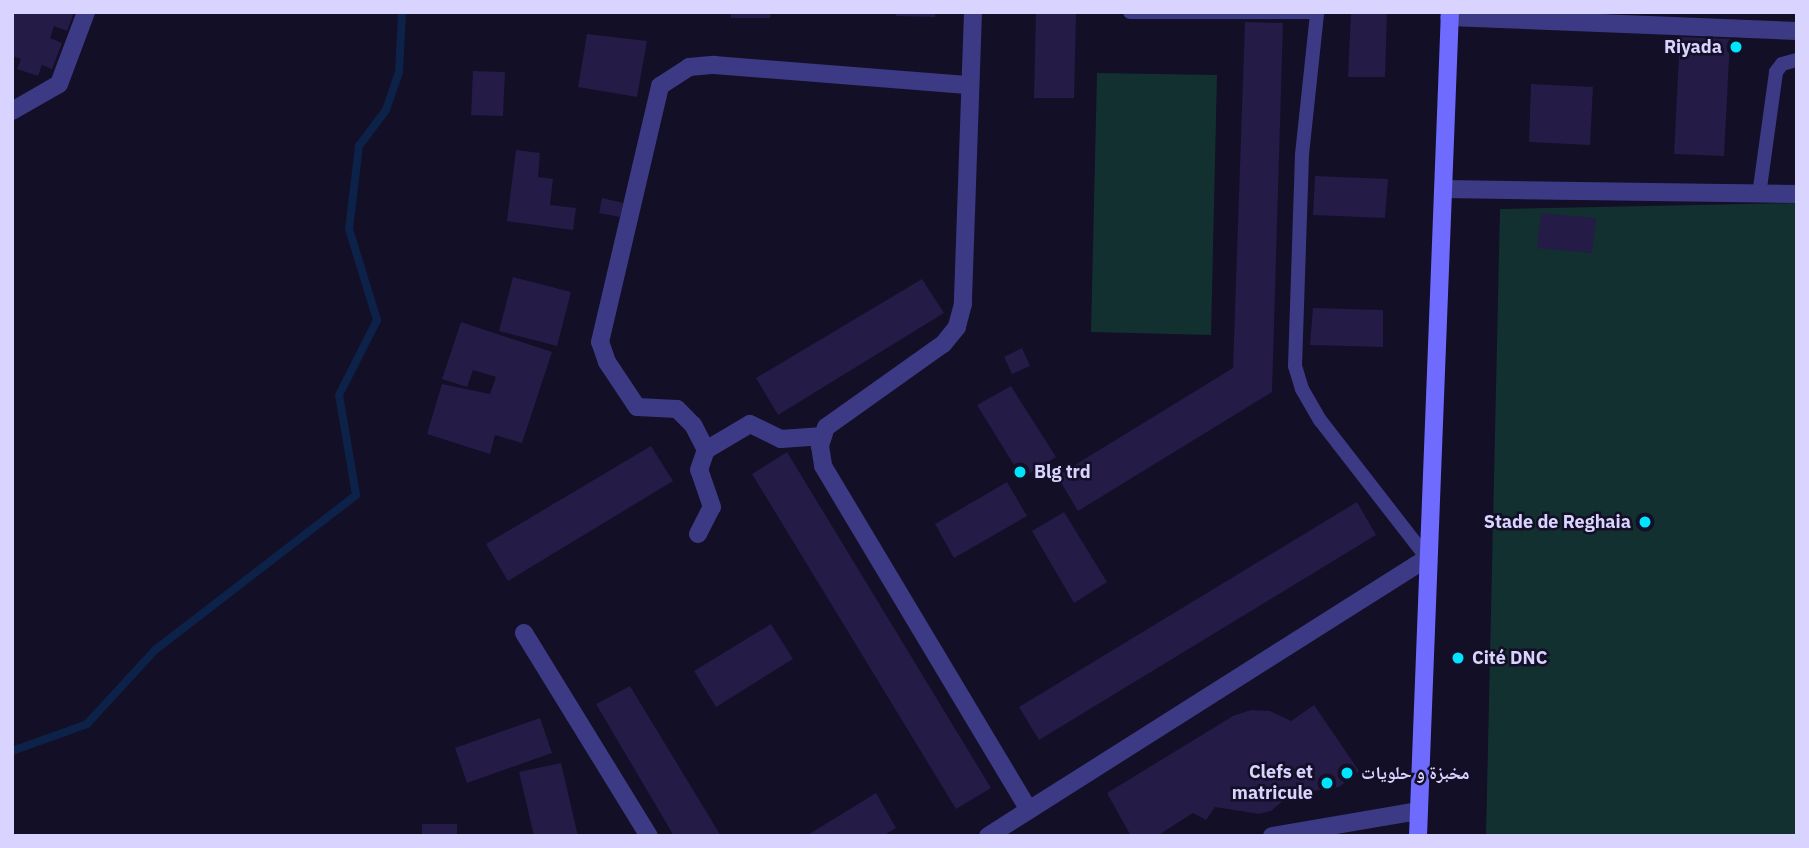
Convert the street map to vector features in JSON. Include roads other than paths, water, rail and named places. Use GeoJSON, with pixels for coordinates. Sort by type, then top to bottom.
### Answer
{"type":"FeatureCollection","features":[{"type":"Feature","properties":{"kind":"main road"},"geometry":{"type":"LineString","coordinates":[[1418,836],[1450,15]]}},
{"type":"Feature","properties":{"kind":"street"},"geometry":{"type":"LineString","coordinates":[[12,111],[59,83],[86,12]]}},
{"type":"Feature","properties":{"kind":"street"},"geometry":{"type":"LineString","coordinates":[[973,12],[963,304],[957,327],[943,344],[826,427],[822,436],[823,466],[1029,810]]}},
{"type":"Feature","properties":{"kind":"street"},"geometry":{"type":"LineString","coordinates":[[1450,15],[1797,31]]}},
{"type":"Feature","properties":{"kind":"street"},"geometry":{"type":"LineString","coordinates":[[706,450],[693,425],[677,409],[637,407],[607,362],[600,342],[660,86],[689,67],[715,65],[971,85]]}},
{"type":"Feature","properties":{"kind":"street"},"geometry":{"type":"LineString","coordinates":[[1443,189],[1797,194]]}},
{"type":"Feature","properties":{"kind":"street"},"geometry":{"type":"LineString","coordinates":[[698,534],[712,507],[699,470],[706,450],[750,424],[781,439],[822,436]]}},
{"type":"Feature","properties":{"kind":"street"},"geometry":{"type":"LineString","coordinates":[[988,836],[1427,558]]}},
{"type":"Feature","properties":{"kind":"street"},"geometry":{"type":"LineString","coordinates":[[524,633],[649,836]]}},
{"type":"Feature","properties":{"kind":"street"},"geometry":{"type":"LineString","coordinates":[[1272,836],[1419,811]]}},
{"type":"Feature","properties":{"kind":"lane"},"geometry":{"type":"LineString","coordinates":[[1130,12],[1317,13],[1302,155],[1295,366],[1301,389],[1320,420],[1427,558]]}},
{"type":"Feature","properties":{"kind":"lane"},"geometry":{"type":"LineString","coordinates":[[1759,195],[1776,72],[1782,64],[1797,60]]}},
{"type":"Feature","properties":{"kind":"waterway"},"geometry":{"type":"LineString","coordinates":[[12,751],[87,724],[155,650],[356,495],[339,395],[377,320],[349,229],[359,146],[386,110],[399,72],[402,12]]}},
{"type":"Feature","properties":{"kind":"place","name":"Riyada"},"geometry":{"type":"Point","coordinates":[1736,47]}},
{"type":"Feature","properties":{"kind":"place","name":"Blg trd"},"geometry":{"type":"Point","coordinates":[1020,472]}},
{"type":"Feature","properties":{"kind":"place","name":"Stade de Reghaia"},"geometry":{"type":"Point","coordinates":[1645,522]}},
{"type":"Feature","properties":{"kind":"place","name":"Cité DNC"},"geometry":{"type":"Point","coordinates":[1458,658]}},
{"type":"Feature","properties":{"kind":"place","name":"مخبزة و حلويات"},"geometry":{"type":"Point","coordinates":[1347,773]}},
{"type":"Feature","properties":{"kind":"place","name":"Clefs et matricule"},"geometry":{"type":"Point","coordinates":[1327,783]}}]}
